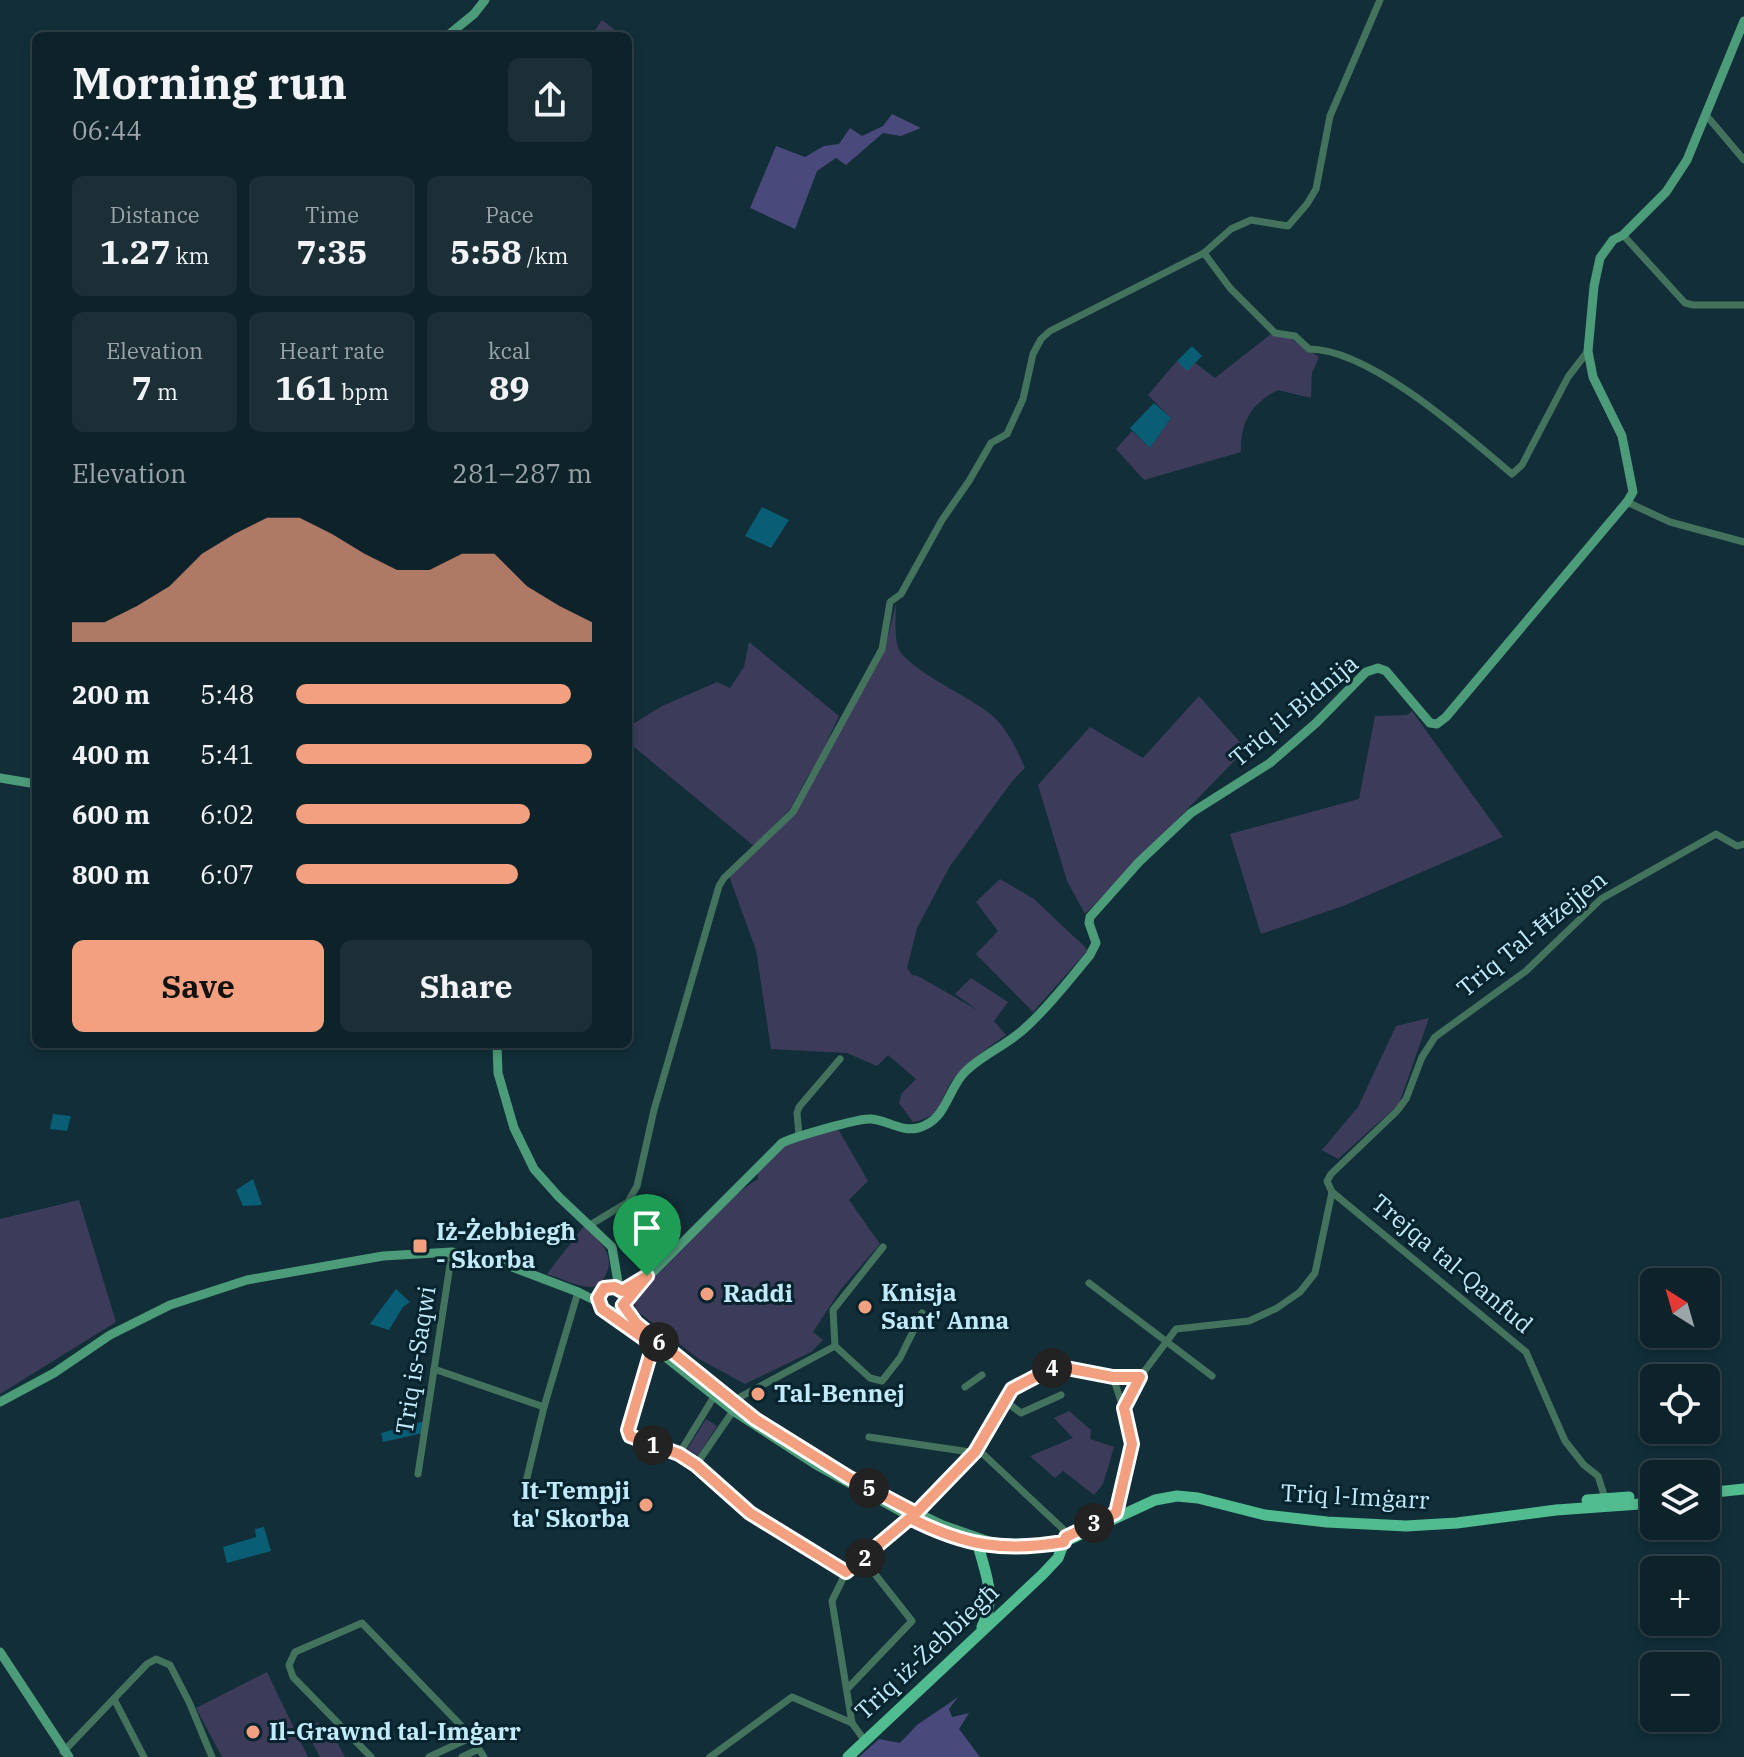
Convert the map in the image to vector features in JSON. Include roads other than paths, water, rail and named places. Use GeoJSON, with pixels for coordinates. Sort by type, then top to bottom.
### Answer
{"type":"FeatureCollection","features":[{"type":"Feature","properties":{"kind":"main road","name":"Triq l-Imġarr"},"geometry":{"type":"LineString","coordinates":[[1065,1540],[1152,1494],[1177,1489],[1326,1515],[1406,1518],[1640,1496]]}},
{"type":"Feature","properties":{"kind":"main road"},"geometry":{"type":"LineString","coordinates":[[1720,1492],[1744,1489]]}},
{"type":"Feature","properties":{"kind":"main road","name":"Triq l-Imġarr"},"geometry":{"type":"LineString","coordinates":[[1065,1540],[1155,1500],[1177,1496],[1280,1517],[1406,1526],[1640,1504]]}},
{"type":"Feature","properties":{"kind":"main road"},"geometry":{"type":"LineString","coordinates":[[1720,1498],[1744,1497]]}},
{"type":"Feature","properties":{"kind":"main road","name":"Triq iż-Żebbiegħ"},"geometry":{"type":"LineString","coordinates":[[848,1757],[1058,1558],[1065,1540]]}},
{"type":"Feature","properties":{"kind":"main road"},"geometry":{"type":"LineString","coordinates":[[978,1545],[991,1595],[990,1611],[980,1631]]}},
{"type":"Feature","properties":{"kind":"main road"},"geometry":{"type":"LineString","coordinates":[[991,1595],[998,1603],[1012,1603]]}},
{"type":"Feature","properties":{"kind":"street"},"geometry":{"type":"LineString","coordinates":[[452,32],[474,14],[485,0]]}},
{"type":"Feature","properties":{"kind":"street"},"geometry":{"type":"LineString","coordinates":[[590,1225],[628,1202],[637,1186],[654,1110],[719,886],[793,812],[882,649],[890,602],[901,594],[942,520],[991,443],[1007,434],[1023,399],[1031,359],[1041,339],[1050,331],[1204,253],[1231,229],[1251,220],[1288,226],[1316,189],[1330,116],[1380,0]]}},
{"type":"Feature","properties":{"kind":"street"},"geometry":{"type":"LineString","coordinates":[[1744,21],[1687,160],[1666,192],[1623,235],[1613,240],[1597,267],[1588,351],[1593,377],[1622,436],[1633,492],[1627,502],[1670,522],[1744,542]]}},
{"type":"Feature","properties":{"kind":"street"},"geometry":{"type":"LineString","coordinates":[[1706,115],[1744,160]]}},
{"type":"Feature","properties":{"kind":"street"},"geometry":{"type":"LineString","coordinates":[[1623,235],[1685,303],[1744,305]]}},
{"type":"Feature","properties":{"kind":"street"},"geometry":{"type":"LineString","coordinates":[[1204,253],[1230,288],[1275,333],[1295,336],[1309,349],[1321,349],[1351,359],[1381,375],[1453,424],[1512,474],[1528,455],[1568,377],[1588,351]]}},
{"type":"Feature","properties":{"kind":"street","name":"Triq il-Bidnija"},"geometry":{"type":"LineString","coordinates":[[622,1296],[647,1276],[775,1149],[799,1135],[864,1119],[876,1119],[910,1129],[934,1120],[965,1072],[1023,1031],[1084,962],[1096,943],[1089,923],[1091,913],[1180,823],[1212,798],[1270,763],[1316,723],[1358,678],[1372,669],[1386,671],[1430,723],[1441,722],[1538,611],[1627,502]]}},
{"type":"Feature","properties":{"kind":"street"},"geometry":{"type":"LineString","coordinates":[[0,778],[32,783]]}},
{"type":"Feature","properties":{"kind":"street","name":"Triq Tal-Ħżejjen"},"geometry":{"type":"LineString","coordinates":[[1167,1343],[1176,1329],[1249,1321],[1277,1308],[1300,1292],[1315,1273],[1332,1192],[1327,1181],[1406,1099],[1422,1057],[1435,1037],[1526,971],[1608,894],[1716,834],[1737,846],[1744,844]]}},
{"type":"Feature","properties":{"kind":"street"},"geometry":{"type":"LineString","coordinates":[[497,1048],[498,1073],[514,1128],[534,1169],[612,1247],[622,1296],[636,1323],[730,1406]]}},
{"type":"Feature","properties":{"kind":"street"},"geometry":{"type":"LineString","coordinates":[[799,1135],[799,1107],[840,1059]]}},
{"type":"Feature","properties":{"kind":"street","name":"Trejqa tal-Qanfud"},"geometry":{"type":"LineString","coordinates":[[1332,1192],[1526,1352],[1565,1441],[1584,1465],[1598,1476],[1605,1498]]}},
{"type":"Feature","properties":{"kind":"street"},"geometry":{"type":"LineString","coordinates":[[883,1247],[833,1310],[835,1346],[870,1378],[882,1381],[900,1358],[922,1313]]}},
{"type":"Feature","properties":{"kind":"street"},"geometry":{"type":"LineString","coordinates":[[0,1402],[54,1373],[110,1335],[170,1305],[247,1280],[383,1256],[452,1252],[499,1262],[578,1292],[601,1294],[612,1286],[622,1296]]}},
{"type":"Feature","properties":{"kind":"street","name":"Triq is-Saqwi"},"geometry":{"type":"LineString","coordinates":[[418,1474],[452,1252]]}},
{"type":"Feature","properties":{"kind":"street"},"geometry":{"type":"LineString","coordinates":[[616,1265],[601,1294],[602,1309],[730,1406],[816,1465],[936,1531],[978,1545],[1017,1548],[1065,1540]]}},
{"type":"Feature","properties":{"kind":"street"},"geometry":{"type":"LineString","coordinates":[[1089,1283],[1212,1376]]}},
{"type":"Feature","properties":{"kind":"street"},"geometry":{"type":"LineString","coordinates":[[524,1490],[544,1407],[578,1292]]}},
{"type":"Feature","properties":{"kind":"street"},"geometry":{"type":"LineString","coordinates":[[610,1313],[617,1311],[622,1296]]}},
{"type":"Feature","properties":{"kind":"street"},"geometry":{"type":"LineString","coordinates":[[1124,1408],[1140,1377],[1167,1343]]}},
{"type":"Feature","properties":{"kind":"street"},"geometry":{"type":"LineString","coordinates":[[653,1345],[628,1430],[630,1436],[679,1454],[696,1465],[750,1513],[846,1572]]}},
{"type":"Feature","properties":{"kind":"street"},"geometry":{"type":"LineString","coordinates":[[696,1465],[730,1406],[835,1346]]}},
{"type":"Feature","properties":{"kind":"street"},"geometry":{"type":"LineString","coordinates":[[865,1741],[852,1723],[832,1601],[846,1572],[913,1516],[975,1452],[1012,1389],[1056,1366],[1113,1377],[1140,1377]]}},
{"type":"Feature","properties":{"kind":"street"},"geometry":{"type":"LineString","coordinates":[[434,1369],[544,1407]]}},
{"type":"Feature","properties":{"kind":"street"},"geometry":{"type":"LineString","coordinates":[[965,1387],[982,1375]]}},
{"type":"Feature","properties":{"kind":"street"},"geometry":{"type":"LineString","coordinates":[[1113,1377],[1132,1444],[1116,1513]]}},
{"type":"Feature","properties":{"kind":"street"},"geometry":{"type":"LineString","coordinates":[[679,1454],[715,1395]]}},
{"type":"Feature","properties":{"kind":"street"},"geometry":{"type":"LineString","coordinates":[[1005,1401],[1021,1413],[1061,1395]]}},
{"type":"Feature","properties":{"kind":"street"},"geometry":{"type":"LineString","coordinates":[[869,1437],[983,1454],[1063,1529],[1065,1540]]}},
{"type":"Feature","properties":{"kind":"street"},"geometry":{"type":"LineString","coordinates":[[913,1516],[1001,1543],[1065,1540]]}},
{"type":"Feature","properties":{"kind":"street"},"geometry":{"type":"LineString","coordinates":[[848,1688],[912,1621],[863,1559]]}},
{"type":"Feature","properties":{"kind":"street"},"geometry":{"type":"LineString","coordinates":[[371,1757],[293,1677],[289,1665],[295,1652],[362,1623],[472,1737],[429,1757]]}},
{"type":"Feature","properties":{"kind":"street"},"geometry":{"type":"LineString","coordinates":[[0,1652],[66,1754],[151,1660],[161,1660],[170,1665],[212,1757]]}},
{"type":"Feature","properties":{"kind":"street"},"geometry":{"type":"LineString","coordinates":[[710,1757],[792,1697],[852,1723]]}},
{"type":"Feature","properties":{"kind":"street"},"geometry":{"type":"LineString","coordinates":[[114,1699],[144,1757]]}},
{"type":"Feature","properties":{"kind":"street"},"geometry":{"type":"LineString","coordinates":[[462,1757],[479,1749],[484,1757]]}},
{"type":"Feature","properties":{"kind":"place","name":"Iż-Żebbiegħ - Skorba"},"geometry":{"type":"Point","coordinates":[420,1246]}},
{"type":"Feature","properties":{"kind":"place","name":"Raddi"},"geometry":{"type":"Point","coordinates":[707,1294]}},
{"type":"Feature","properties":{"kind":"place","name":"Knisja Sant' Anna"},"geometry":{"type":"Point","coordinates":[865,1307]}},
{"type":"Feature","properties":{"kind":"place","name":"Tal-Bennej"},"geometry":{"type":"Point","coordinates":[758,1394]}},
{"type":"Feature","properties":{"kind":"place","name":"It-Tempji ta' Skorba"},"geometry":{"type":"Point","coordinates":[646,1505]}},
{"type":"Feature","properties":{"kind":"place","name":"Il-Grawnd tal-Imġarr"},"geometry":{"type":"Point","coordinates":[253,1732]}}]}
